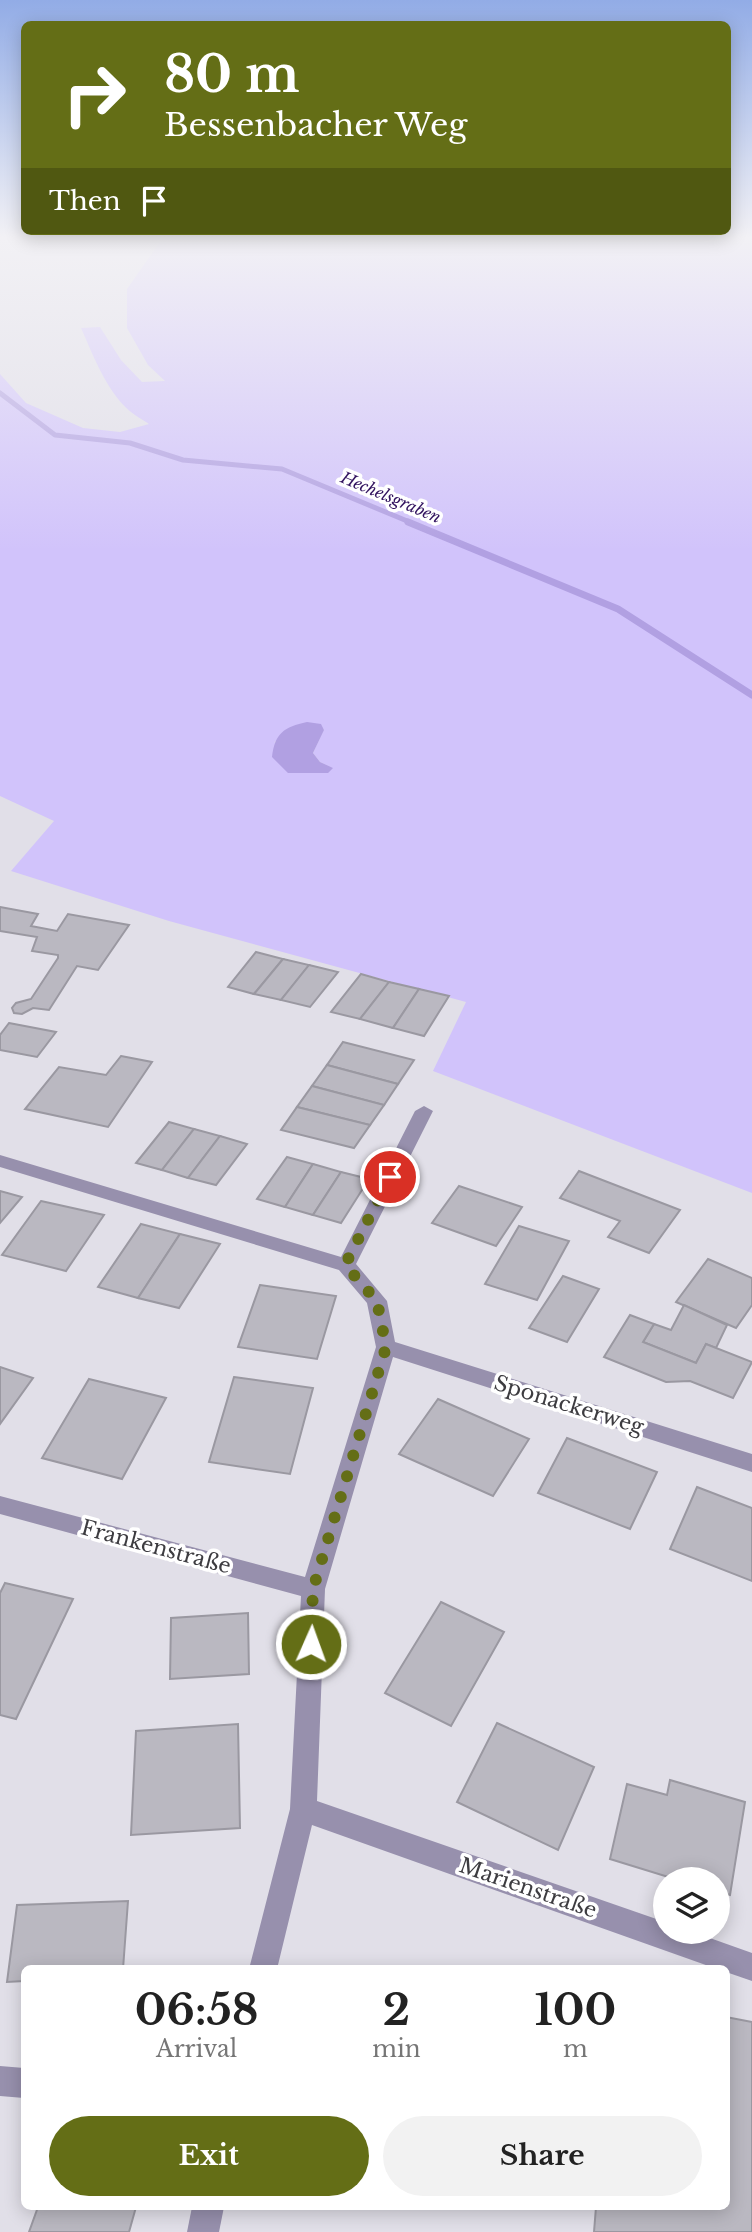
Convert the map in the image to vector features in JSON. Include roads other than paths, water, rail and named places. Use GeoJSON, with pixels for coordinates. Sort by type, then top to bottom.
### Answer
{"type":"FeatureCollection","features":[{"type":"Feature","properties":{"kind":"street"},"geometry":{"type":"LineString","coordinates":[[345,1265],[424,1111]]}},
{"type":"Feature","properties":{"kind":"street"},"geometry":{"type":"LineString","coordinates":[[0,1161],[345,1265],[377,1301],[386,1347],[313,1589],[303,1809],[264,1965]]}},
{"type":"Feature","properties":{"kind":"street","name":"Sponackerweg"},"geometry":{"type":"LineString","coordinates":[[386,1347],[752,1463]]}},
{"type":"Feature","properties":{"kind":"street","name":"Frankenstraße"},"geometry":{"type":"LineString","coordinates":[[0,1505],[313,1589]]}},
{"type":"Feature","properties":{"kind":"street","name":"Marienstraße"},"geometry":{"type":"LineString","coordinates":[[303,1809],[752,1967]]}},
{"type":"Feature","properties":{"kind":"street"},"geometry":{"type":"LineString","coordinates":[[0,2081],[21,2083]]}},
{"type":"Feature","properties":{"kind":"street"},"geometry":{"type":"LineString","coordinates":[[202,2232],[207,2210]]}},
{"type":"Feature","properties":{"kind":"waterway","name":"Hechelsgraben"},"geometry":{"type":"LineString","coordinates":[[0,393],[55,435],[130,443],[183,460],[282,469],[412,523]]}},
{"type":"Feature","properties":{"kind":"waterway","name":"Hechelsgraben"},"geometry":{"type":"LineString","coordinates":[[408,522],[618,609],[752,695]]}}]}
